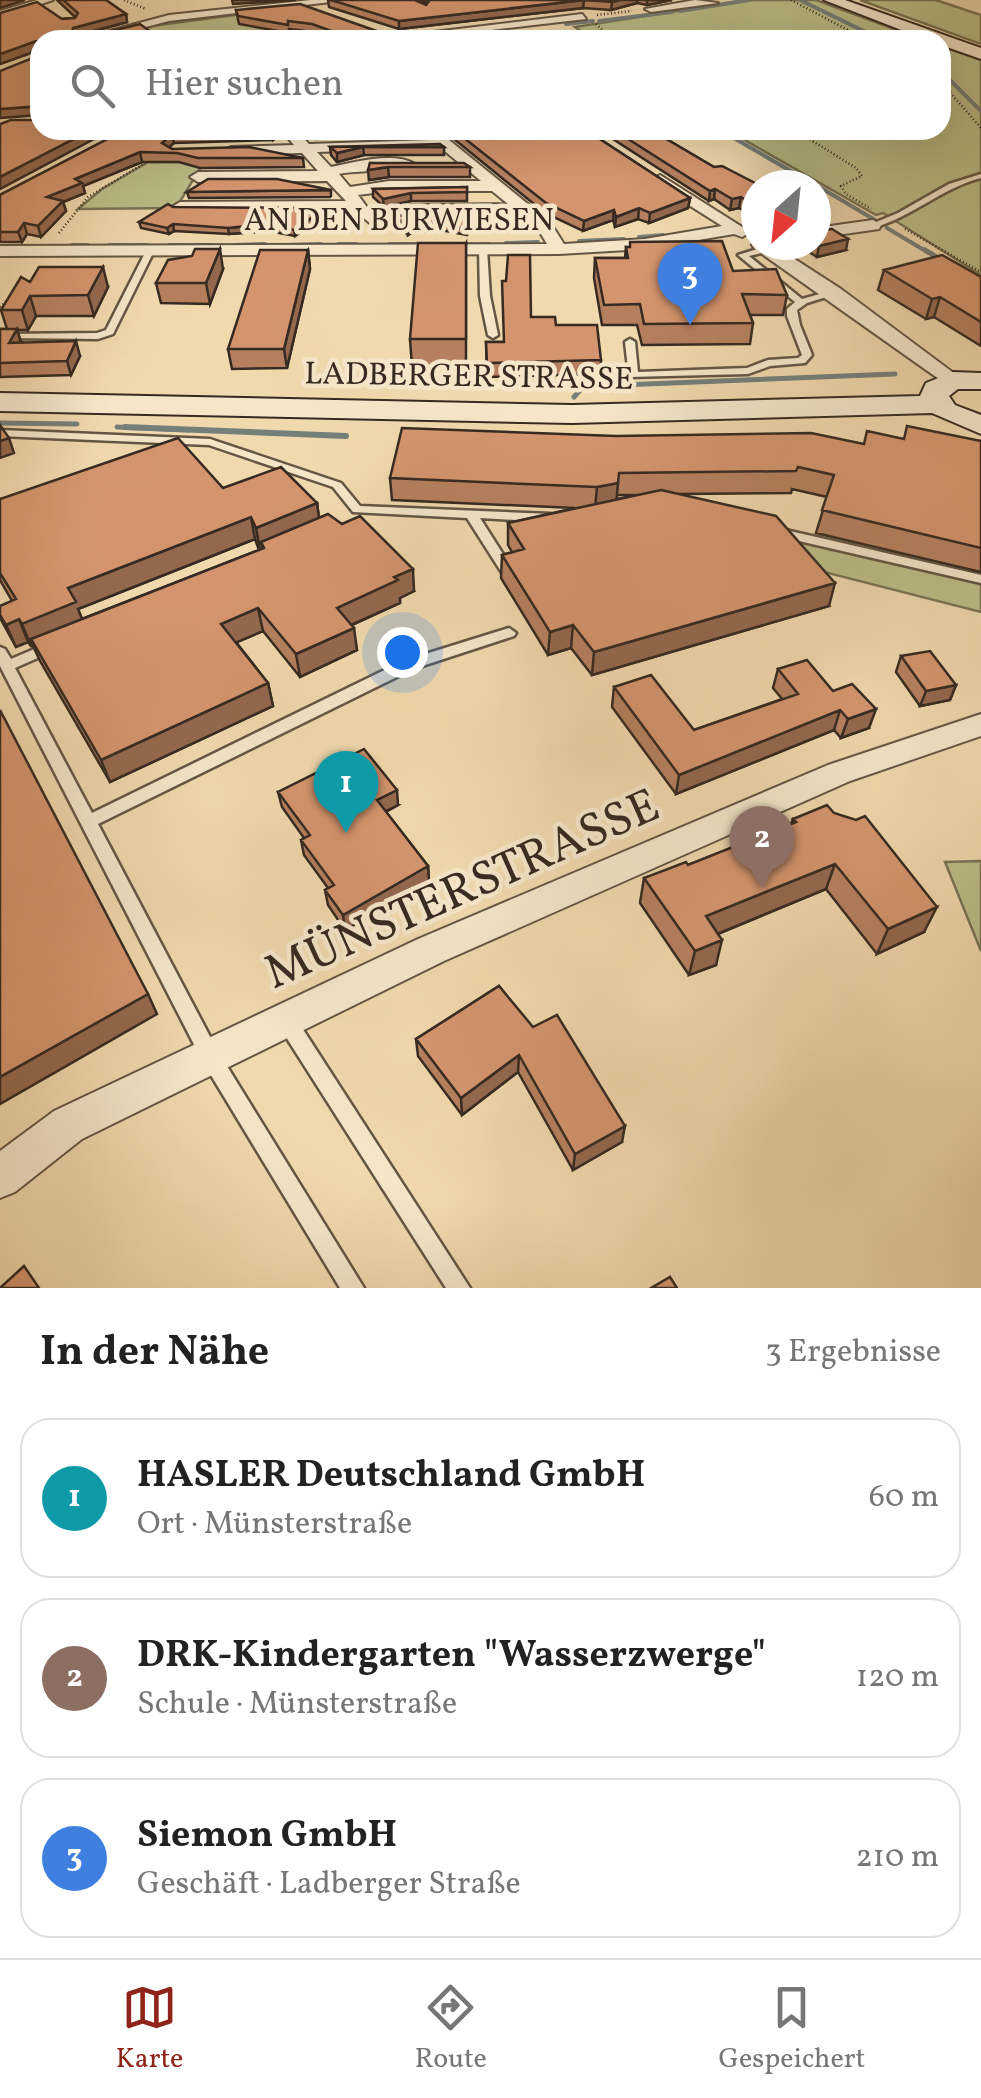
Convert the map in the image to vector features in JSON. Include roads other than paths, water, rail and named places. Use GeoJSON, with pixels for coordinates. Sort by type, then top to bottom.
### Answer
{"type":"FeatureCollection","features":[{"type":"Feature","properties":{"kind":"main road"},"geometry":{"type":"LineString","coordinates":[[832,0],[915,30]]}},
{"type":"Feature","properties":{"kind":"main road"},"geometry":{"type":"LineString","coordinates":[[951,43],[981,54]]}},
{"type":"Feature","properties":{"kind":"main road"},"geometry":{"type":"LineString","coordinates":[[957,388],[955,417],[981,424]]}},
{"type":"Feature","properties":{"kind":"main road","name":"LADBERGER STRASSE"},"geometry":{"type":"LineString","coordinates":[[0,402],[572,414],[957,388]]}},
{"type":"Feature","properties":{"kind":"street"},"geometry":{"type":"LineString","coordinates":[[111,30],[165,11],[214,0]]}},
{"type":"Feature","properties":{"kind":"street"},"geometry":{"type":"LineString","coordinates":[[165,11],[300,6],[343,0]]}},
{"type":"Feature","properties":{"kind":"street"},"geometry":{"type":"LineString","coordinates":[[651,9],[712,3],[700,0]]}},
{"type":"Feature","properties":{"kind":"street"},"geometry":{"type":"LineString","coordinates":[[0,15],[45,1],[56,12]]}},
{"type":"Feature","properties":{"kind":"street"},"geometry":{"type":"LineString","coordinates":[[470,30],[587,16],[545,4]]}},
{"type":"Feature","properties":{"kind":"street"},"geometry":{"type":"LineString","coordinates":[[300,6],[327,16]]}},
{"type":"Feature","properties":{"kind":"street"},"geometry":{"type":"LineString","coordinates":[[298,140],[359,205],[376,234],[371,250]]}},
{"type":"Feature","properties":{"kind":"street"},"geometry":{"type":"LineString","coordinates":[[439,140],[554,236],[559,248]]}},
{"type":"Feature","properties":{"kind":"street"},"geometry":{"type":"LineString","coordinates":[[218,151],[308,150],[344,144],[444,144]]}},
{"type":"Feature","properties":{"kind":"street"},"geometry":{"type":"LineString","coordinates":[[198,178],[330,174],[364,164],[416,164]]}},
{"type":"Feature","properties":{"kind":"street"},"geometry":{"type":"LineString","coordinates":[[434,164],[469,164]]}},
{"type":"Feature","properties":{"kind":"street"},"geometry":{"type":"LineString","coordinates":[[645,170],[741,232]]}},
{"type":"Feature","properties":{"kind":"street"},"geometry":{"type":"LineString","coordinates":[[359,205],[389,186],[495,186]]}},
{"type":"Feature","properties":{"kind":"street"},"geometry":{"type":"LineString","coordinates":[[180,207],[359,205],[411,210],[524,209]]}},
{"type":"Feature","properties":{"kind":"street"},"geometry":{"type":"LineString","coordinates":[[831,231],[873,225]]}},
{"type":"Feature","properties":{"kind":"street","name":"AN DEN BURWIESEN"},"geometry":{"type":"LineString","coordinates":[[0,250],[559,248],[645,244],[737,229]]}},
{"type":"Feature","properties":{"kind":"street"},"geometry":{"type":"LineString","coordinates":[[784,260],[957,388]]}},
{"type":"Feature","properties":{"kind":"street","name":"MÜNSTERSTRASSE"},"geometry":{"type":"LineString","coordinates":[[0,1176],[68,1125],[431,950],[839,773],[981,725]]}},
{"type":"Feature","properties":{"kind":"lane"},"geometry":{"type":"LineString","coordinates":[[873,225],[893,222],[940,190],[981,176]]}},
{"type":"Feature","properties":{"kind":"lane"},"geometry":{"type":"LineString","coordinates":[[645,244],[654,249],[690,250]]}},
{"type":"Feature","properties":{"kind":"lane"},"geometry":{"type":"LineString","coordinates":[[483,249],[485,296],[493,335]]}},
{"type":"Feature","properties":{"kind":"lane"},"geometry":{"type":"LineString","coordinates":[[3,336],[87,336],[110,332],[150,251]]}},
{"type":"Feature","properties":{"kind":"lane"},"geometry":{"type":"LineString","coordinates":[[728,251],[741,255]]}},
{"type":"Feature","properties":{"kind":"lane"},"geometry":{"type":"LineString","coordinates":[[748,260],[798,300]]}},
{"type":"Feature","properties":{"kind":"lane"},"geometry":{"type":"LineString","coordinates":[[630,342],[634,375],[748,371],[768,363],[801,361],[807,355],[792,320],[793,306],[798,300],[834,293]]}},
{"type":"Feature","properties":{"kind":"lane"},"geometry":{"type":"LineString","coordinates":[[0,433],[210,442],[337,485],[358,510],[568,518]]}},
{"type":"Feature","properties":{"kind":"lane"},"geometry":{"type":"LineString","coordinates":[[154,454],[188,442]]}},
{"type":"Feature","properties":{"kind":"lane"},"geometry":{"type":"LineString","coordinates":[[339,526],[376,510]]}},
{"type":"Feature","properties":{"kind":"lane"},"geometry":{"type":"LineString","coordinates":[[471,514],[507,570]]}},
{"type":"Feature","properties":{"kind":"lane"},"geometry":{"type":"LineString","coordinates":[[753,526],[981,579]]}},
{"type":"Feature","properties":{"kind":"lane"},"geometry":{"type":"LineString","coordinates":[[88,822],[408,664],[509,633]]}},
{"type":"Feature","properties":{"kind":"lane"},"geometry":{"type":"LineString","coordinates":[[63,642],[4,661],[210,1056],[353,1288]]}},
{"type":"Feature","properties":{"kind":"lane"},"geometry":{"type":"LineString","coordinates":[[286,1020],[458,1288]]}},
{"type":"Feature","properties":{"kind":"waterway"},"geometry":{"type":"LineString","coordinates":[[680,11],[749,0]]}},
{"type":"Feature","properties":{"kind":"waterway"},"geometry":{"type":"LineString","coordinates":[[800,0],[862,30]]}},
{"type":"Feature","properties":{"kind":"waterway"},"geometry":{"type":"LineString","coordinates":[[599,21],[672,12]]}},
{"type":"Feature","properties":{"kind":"waterway"},"geometry":{"type":"LineString","coordinates":[[566,24],[593,21]]}},
{"type":"Feature","properties":{"kind":"waterway"},"geometry":{"type":"LineString","coordinates":[[951,81],[981,111]]}},
{"type":"Feature","properties":{"kind":"waterway"},"geometry":{"type":"LineString","coordinates":[[737,140],[789,170]]}},
{"type":"Feature","properties":{"kind":"waterway"},"geometry":{"type":"LineString","coordinates":[[831,194],[875,220]]}},
{"type":"Feature","properties":{"kind":"waterway"},"geometry":{"type":"LineString","coordinates":[[887,228],[929,253]]}},
{"type":"Feature","properties":{"kind":"waterway"},"geometry":{"type":"LineString","coordinates":[[639,237],[663,235]]}},
{"type":"Feature","properties":{"kind":"waterway"},"geometry":{"type":"LineString","coordinates":[[579,241],[624,239]]}},
{"type":"Feature","properties":{"kind":"waterway"},"geometry":{"type":"LineString","coordinates":[[506,243],[538,242]]}},
{"type":"Feature","properties":{"kind":"waterway"},"geometry":{"type":"LineString","coordinates":[[235,245],[265,244]]}},
{"type":"Feature","properties":{"kind":"waterway"},"geometry":{"type":"LineString","coordinates":[[288,245],[321,244]]}},
{"type":"Feature","properties":{"kind":"waterway"},"geometry":{"type":"LineString","coordinates":[[338,244],[356,244]]}},
{"type":"Feature","properties":{"kind":"waterway"},"geometry":{"type":"LineString","coordinates":[[389,244],[424,244]]}},
{"type":"Feature","properties":{"kind":"waterway"},"geometry":{"type":"LineString","coordinates":[[459,244],[489,244]]}},
{"type":"Feature","properties":{"kind":"waterway"},"geometry":{"type":"LineString","coordinates":[[72,245],[88,245]]}},
{"type":"Feature","properties":{"kind":"waterway"},"geometry":{"type":"LineString","coordinates":[[109,245],[147,245]]}},
{"type":"Feature","properties":{"kind":"waterway"},"geometry":{"type":"LineString","coordinates":[[169,245],[212,245]]}},
{"type":"Feature","properties":{"kind":"waterway"},"geometry":{"type":"LineString","coordinates":[[925,250],[943,261]]}},
{"type":"Feature","properties":{"kind":"waterway"},"geometry":{"type":"LineString","coordinates":[[574,397],[581,389],[597,386],[895,374]]}},
{"type":"Feature","properties":{"kind":"waterway"},"geometry":{"type":"LineString","coordinates":[[0,423],[77,424]]}},
{"type":"Feature","properties":{"kind":"waterway"},"geometry":{"type":"LineString","coordinates":[[117,427],[189,430]]}},
{"type":"Feature","properties":{"kind":"waterway"},"geometry":{"type":"LineString","coordinates":[[125,427],[346,436]]}},
{"type":"Feature","properties":{"kind":"place","name":"Siemon GmbH"},"geometry":{"type":"Point","coordinates":[690,325]}},
{"type":"Feature","properties":{"kind":"place","name":"HASLER Deutschland GmbH"},"geometry":{"type":"Point","coordinates":[346,833]}},
{"type":"Feature","properties":{"kind":"place","name":"DRK-Kindergarten \"Wasserzwerge\""},"geometry":{"type":"Point","coordinates":[762,888]}}]}
